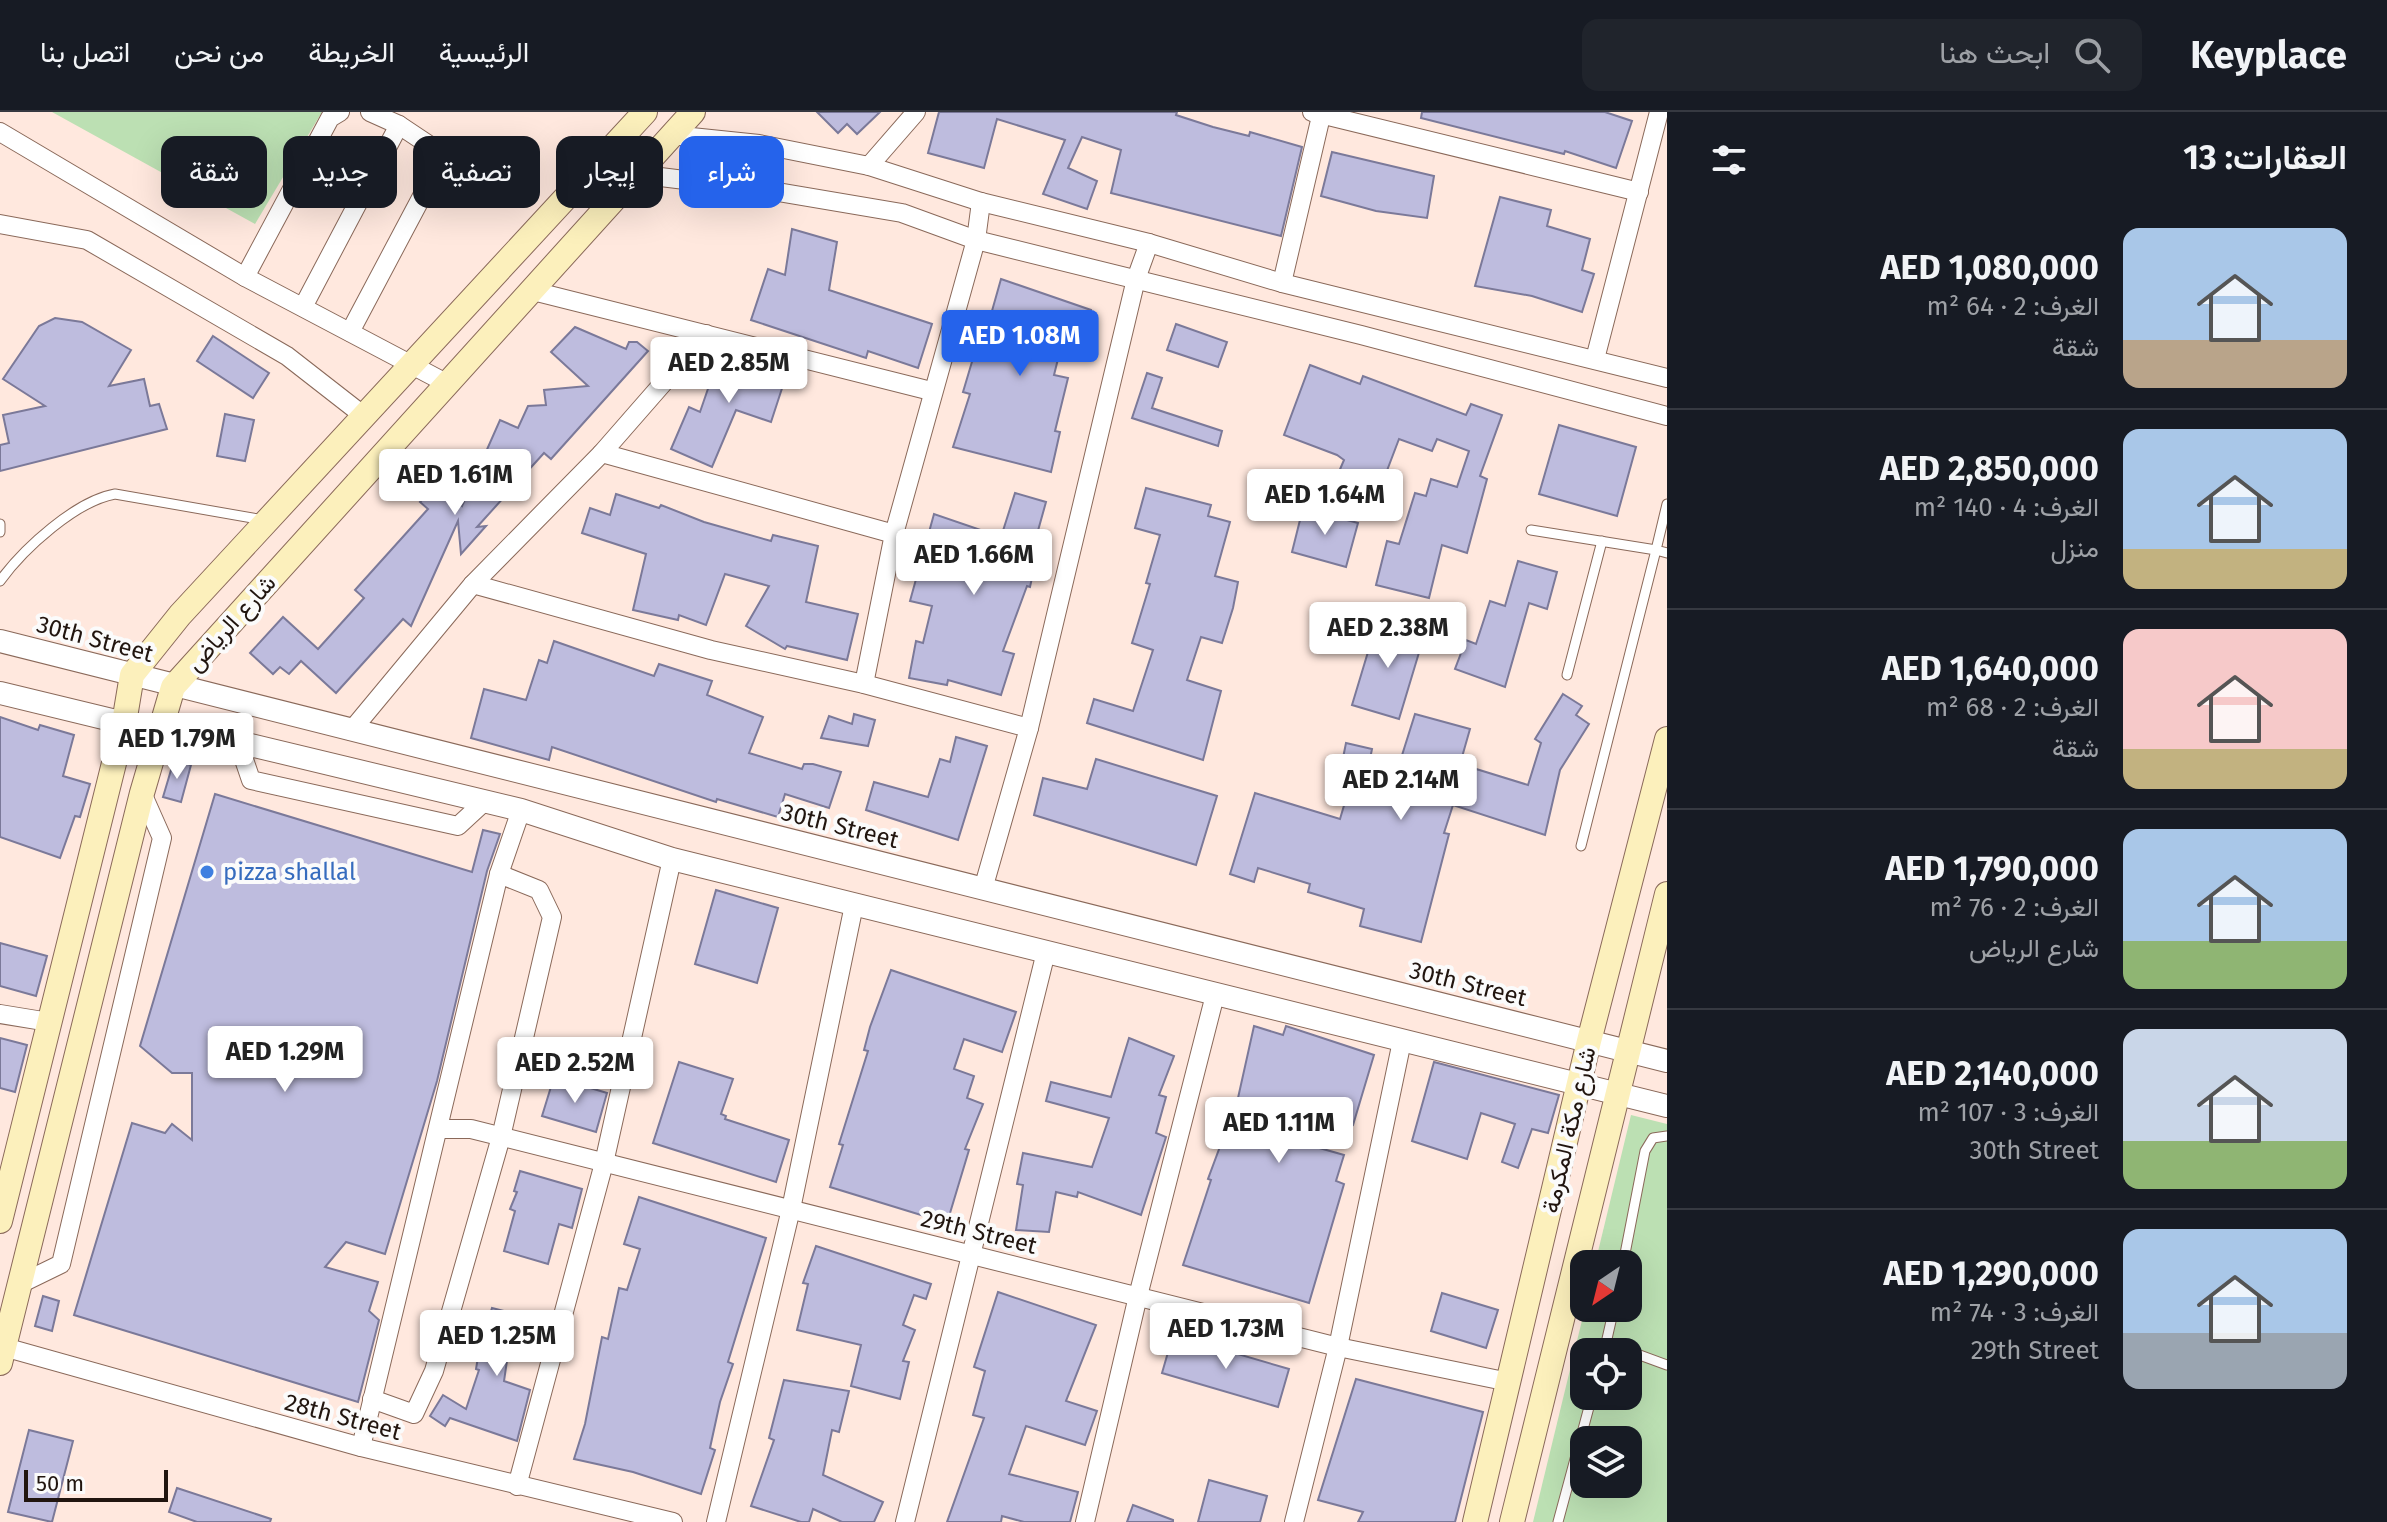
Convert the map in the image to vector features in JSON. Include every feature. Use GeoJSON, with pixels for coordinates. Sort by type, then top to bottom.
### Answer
{"type":"FeatureCollection","features":[{"type":"Feature","properties":{"kind":"main road","name":"شارع الرياض"},"geometry":{"type":"LineString","coordinates":[[0,1221],[124,723],[132,675],[180,615],[645,112]]}},
{"type":"Feature","properties":{"kind":"main road","name":"شارع الرياض"},"geometry":{"type":"LineString","coordinates":[[663,145],[693,112]]}},
{"type":"Feature","properties":{"kind":"main road","name":"شارع الرياض"},"geometry":{"type":"LineString","coordinates":[[2,1355],[142,793],[173,687],[605,208]]}},
{"type":"Feature","properties":{"kind":"main road","name":"شارع مكة المكرمة"},"geometry":{"type":"LineString","coordinates":[[1475,1522],[1589,1041],[1667,739]]}},
{"type":"Feature","properties":{"kind":"main road","name":"شارع مكة المكرمة"},"geometry":{"type":"LineString","coordinates":[[1512,1522],[1667,894]]}},
{"type":"Feature","properties":{"kind":"street"},"geometry":{"type":"LineString","coordinates":[[245,277],[330,118],[340,112]]}},
{"type":"Feature","properties":{"kind":"street"},"geometry":{"type":"LineString","coordinates":[[350,332],[429,183],[438,151],[399,125],[370,112]]}},
{"type":"Feature","properties":{"kind":"street"},"geometry":{"type":"LineString","coordinates":[[869,166],[916,112]]}},
{"type":"Feature","properties":{"kind":"street"},"geometry":{"type":"LineString","coordinates":[[1595,359],[1659,112]]}},
{"type":"Feature","properties":{"kind":"street"},"geometry":{"type":"LineString","coordinates":[[1282,283],[1318,113],[1639,192]]}},
{"type":"Feature","properties":{"kind":"street"},"geometry":{"type":"LineString","coordinates":[[303,307],[399,125]]}},
{"type":"Feature","properties":{"kind":"street"},"geometry":{"type":"LineString","coordinates":[[0,132],[245,277],[446,383]]}},
{"type":"Feature","properties":{"kind":"street"},"geometry":{"type":"LineString","coordinates":[[672,135],[759,144],[869,166],[981,202],[1149,243],[1282,283],[1667,378]]}},
{"type":"Feature","properties":{"kind":"street"},"geometry":{"type":"LineString","coordinates":[[663,177],[766,190],[902,213],[976,240],[1667,416]]}},
{"type":"Feature","properties":{"kind":"street"},"geometry":{"type":"LineString","coordinates":[[864,684],[894,534],[931,391],[976,240],[981,202]]}},
{"type":"Feature","properties":{"kind":"street"},"geometry":{"type":"LineString","coordinates":[[0,224],[87,240],[287,356],[364,416]]}},
{"type":"Feature","properties":{"kind":"street"},"geometry":{"type":"LineString","coordinates":[[983,889],[1029,728],[1136,279],[1149,243]]}},
{"type":"Feature","properties":{"kind":"street"},"geometry":{"type":"LineString","coordinates":[[529,290],[931,391]]}},
{"type":"Feature","properties":{"kind":"street"},"geometry":{"type":"LineString","coordinates":[[351,731],[473,584],[602,453],[706,334]]}},
{"type":"Feature","properties":{"kind":"street"},"geometry":{"type":"LineString","coordinates":[[602,453],[894,534]]}},
{"type":"Feature","properties":{"kind":"street"},"geometry":{"type":"LineString","coordinates":[[473,584],[711,650],[864,684],[1029,728]]}},
{"type":"Feature","properties":{"kind":"street","name":"30th Street"},"geometry":{"type":"LineString","coordinates":[[0,641],[1667,1061]]}},
{"type":"Feature","properties":{"kind":"street"},"geometry":{"type":"LineString","coordinates":[[0,693],[124,723],[238,742],[521,810],[672,859],[1667,1106]]}},
{"type":"Feature","properties":{"kind":"street"},"geometry":{"type":"LineString","coordinates":[[238,742],[251,780],[458,826],[484,802]]}},
{"type":"Feature","properties":{"kind":"street"},"geometry":{"type":"LineString","coordinates":[[20,1284],[61,1264],[162,838],[142,793]]}},
{"type":"Feature","properties":{"kind":"street"},"geometry":{"type":"LineString","coordinates":[[361,1447],[499,874],[521,810]]}},
{"type":"Feature","properties":{"kind":"street"},"geometry":{"type":"LineString","coordinates":[[517,1486],[604,1163],[672,859]]}},
{"type":"Feature","properties":{"kind":"street"},"geometry":{"type":"LineString","coordinates":[[372,1399],[414,1414],[434,1371],[501,1137],[552,917],[539,890],[499,874]]}},
{"type":"Feature","properties":{"kind":"street"},"geometry":{"type":"LineString","coordinates":[[716,1522],[791,1209],[854,905]]}},
{"type":"Feature","properties":{"kind":"street"},"geometry":{"type":"LineString","coordinates":[[905,1522],[1046,952]]}},
{"type":"Feature","properties":{"kind":"street"},"geometry":{"type":"LineString","coordinates":[[1085,1522],[1138,1296],[1215,995]]}},
{"type":"Feature","properties":{"kind":"street"},"geometry":{"type":"LineString","coordinates":[[0,1014],[49,1022]]}},
{"type":"Feature","properties":{"kind":"street"},"geometry":{"type":"LineString","coordinates":[[1294,1522],[1338,1347],[1402,1041]]}},
{"type":"Feature","properties":{"kind":"street","name":"29th Street"},"geometry":{"type":"LineString","coordinates":[[438,1129],[471,1129],[1338,1347],[1509,1382]]}},
{"type":"Feature","properties":{"kind":"street","name":"28th Street"},"geometry":{"type":"LineString","coordinates":[[2,1355],[517,1486],[673,1522]]}},
{"type":"Feature","properties":{"kind":"lane"},"geometry":{"type":"LineString","coordinates":[[0,581],[60,523],[96,497],[115,494],[267,521]]}},
{"type":"Feature","properties":{"kind":"lane"},"geometry":{"type":"LineString","coordinates":[[1581,846],[1667,504]]}},
{"type":"Feature","properties":{"kind":"lane"},"geometry":{"type":"LineString","coordinates":[[0,524],[0,532]]}},
{"type":"Feature","properties":{"kind":"lane"},"geometry":{"type":"LineString","coordinates":[[1531,530],[1667,553]]}},
{"type":"Feature","properties":{"kind":"lane"},"geometry":{"type":"LineString","coordinates":[[1567,675],[1602,541]]}},
{"type":"Feature","properties":{"kind":"lane"},"geometry":{"type":"LineString","coordinates":[[1626,1250],[1645,1151],[1653,1138],[1667,1136]]}},
{"type":"Feature","properties":{"kind":"lane"},"geometry":{"type":"LineString","coordinates":[[1642,1358],[1667,1365]]}},
{"type":"Feature","properties":{"kind":"lane"},"geometry":{"type":"LineString","coordinates":[[1558,1522],[1588,1410]]}},
{"type":"Feature","properties":{"kind":"green space"},"geometry":{"type":"Polygon","coordinates":[[[52,112],[322,112],[308,136],[283,136],[283,177],[267,204],[267,136],[161,136],[161,172],[52,112]]]}},
{"type":"Feature","properties":{"kind":"green space"},"geometry":{"type":"Polygon","coordinates":[[[226,208],[265,208],[255,224],[226,208]]]}},
{"type":"Feature","properties":{"kind":"green space"},"geometry":{"type":"Polygon","coordinates":[[[1631,1115],[1667,1124],[1667,1522],[1533,1522],[1570,1370],[1570,1410],[1642,1410],[1642,1338],[1578,1338],[1582,1322],[1642,1322],[1642,1250],[1598,1250],[1631,1115]]]}},
{"type":"Feature","properties":{"kind":"building"},"geometry":{"type":"Polygon","coordinates":[[[817,112],[880,112],[857,134],[847,124],[838,133],[817,112]]]}},
{"type":"Feature","properties":{"kind":"building"},"geometry":{"type":"Polygon","coordinates":[[[939,112],[1177,112],[1176,115],[1213,127],[1249,136],[1250,132],[1302,147],[1281,236],[1111,193],[1121,150],[1082,137],[1068,168],[1097,181],[1087,209],[1043,194],[1065,140],[997,119],[984,168],[928,153],[939,112]]]}},
{"type":"Feature","properties":{"kind":"building"},"geometry":{"type":"Polygon","coordinates":[[[1422,112],[1605,112],[1632,121],[1616,168],[1565,151],[1564,154],[1421,118],[1422,112]]]}},
{"type":"Feature","properties":{"kind":"building"},"geometry":{"type":"Polygon","coordinates":[[[1332,152],[1434,176],[1427,218],[1376,211],[1321,196],[1332,152]]]}},
{"type":"Feature","properties":{"kind":"building"},"geometry":{"type":"Polygon","coordinates":[[[1500,197],[1551,210],[1547,226],[1590,239],[1582,270],[1594,274],[1582,312],[1532,296],[1475,286],[1500,197]]]}},
{"type":"Feature","properties":{"kind":"building"},"geometry":{"type":"Polygon","coordinates":[[[792,229],[837,242],[829,290],[932,324],[918,368],[868,351],[866,358],[751,320],[768,269],[785,275],[792,229]]]}},
{"type":"Feature","properties":{"kind":"building"},"geometry":{"type":"Polygon","coordinates":[[[1001,279],[1091,310],[1081,348],[1062,343],[1054,375],[1068,378],[1055,431],[1060,432],[1051,472],[953,447],[970,394],[963,392],[974,355],[979,357],[1001,279]]]}},
{"type":"Feature","properties":{"kind":"building"},"geometry":{"type":"Polygon","coordinates":[[[55,318],[82,322],[131,350],[109,386],[144,379],[150,406],[159,404],[167,429],[0,471],[0,445],[9,443],[3,415],[45,406],[3,379],[39,326],[55,318]]]}},
{"type":"Feature","properties":{"kind":"building"},"geometry":{"type":"Polygon","coordinates":[[[1176,324],[1227,342],[1218,367],[1167,350],[1176,324]]]}},
{"type":"Feature","properties":{"kind":"building"},"geometry":{"type":"Polygon","coordinates":[[[575,327],[626,349],[629,342],[637,342],[648,351],[551,459],[544,453],[477,527],[486,526],[461,554],[458,521],[411,626],[403,619],[336,693],[301,661],[289,674],[280,667],[273,674],[250,653],[283,617],[318,649],[364,598],[355,590],[428,509],[420,502],[437,484],[462,506],[500,420],[518,428],[528,406],[546,405],[544,390],[588,386],[551,352],[575,327]]]}},
{"type":"Feature","properties":{"kind":"building"},"geometry":{"type":"Polygon","coordinates":[[[213,336],[269,373],[253,398],[197,361],[213,336]]]}},
{"type":"Feature","properties":{"kind":"building"},"geometry":{"type":"Polygon","coordinates":[[[721,351],[788,370],[771,422],[736,410],[712,467],[671,449],[689,407],[700,412],[721,351]]]}},
{"type":"Feature","properties":{"kind":"building"},"geometry":{"type":"Polygon","coordinates":[[[1310,365],[1360,384],[1363,376],[1466,415],[1471,404],[1502,415],[1480,476],[1487,479],[1467,553],[1442,545],[1429,598],[1376,585],[1387,541],[1399,544],[1415,493],[1426,496],[1431,479],[1457,487],[1469,451],[1437,439],[1432,451],[1399,439],[1380,489],[1338,474],[1344,460],[1284,435],[1310,365]]]}},
{"type":"Feature","properties":{"kind":"building"},"geometry":{"type":"Polygon","coordinates":[[[1147,373],[1162,378],[1152,408],[1222,431],[1218,446],[1132,418],[1147,373]]]}},
{"type":"Feature","properties":{"kind":"building"},"geometry":{"type":"Polygon","coordinates":[[[225,414],[254,420],[245,461],[217,456],[225,414]]]}},
{"type":"Feature","properties":{"kind":"building"},"geometry":{"type":"Polygon","coordinates":[[[1559,425],[1636,447],[1617,516],[1539,494],[1559,425]]]}},
{"type":"Feature","properties":{"kind":"building"},"geometry":{"type":"Polygon","coordinates":[[[1146,488],[1211,505],[1208,516],[1230,522],[1215,576],[1238,582],[1233,608],[1222,643],[1201,637],[1187,680],[1221,691],[1203,760],[1087,723],[1094,699],[1133,711],[1153,650],[1132,643],[1150,584],[1146,583],[1160,535],[1135,528],[1146,488]]]}},
{"type":"Feature","properties":{"kind":"building"},"geometry":{"type":"Polygon","coordinates":[[[1015,493],[1046,502],[1034,545],[1039,546],[1030,587],[1027,586],[1003,651],[1014,654],[1001,695],[948,680],[947,685],[909,678],[916,641],[923,643],[932,606],[910,601],[934,514],[1001,537],[1015,493]]]}},
{"type":"Feature","properties":{"kind":"building"},"geometry":{"type":"Polygon","coordinates":[[[616,494],[659,508],[661,505],[704,522],[771,541],[773,535],[818,546],[806,602],[858,614],[847,660],[787,646],[785,649],[746,626],[769,586],[725,574],[706,625],[679,615],[678,620],[633,610],[646,554],[582,533],[590,508],[610,515],[616,494]]]}},
{"type":"Feature","properties":{"kind":"building"},"geometry":{"type":"Polygon","coordinates":[[[1303,508],[1358,523],[1346,567],[1292,552],[1303,508]]]}},
{"type":"Feature","properties":{"kind":"building"},"geometry":{"type":"Polygon","coordinates":[[[1518,561],[1557,572],[1547,609],[1529,603],[1505,687],[1455,669],[1466,640],[1476,644],[1490,601],[1505,606],[1518,561]]]}},
{"type":"Feature","properties":{"kind":"building"},"geometry":{"type":"Polygon","coordinates":[[[1377,622],[1424,636],[1399,719],[1352,705],[1377,622]]]}},
{"type":"Feature","properties":{"kind":"building"},"geometry":{"type":"Polygon","coordinates":[[[554,641],[654,676],[659,664],[712,681],[707,695],[763,717],[749,753],[802,769],[804,764],[813,764],[841,772],[829,808],[785,794],[778,817],[717,799],[716,802],[552,747],[549,760],[471,738],[484,689],[526,700],[539,660],[547,663],[554,641]]]}},
{"type":"Feature","properties":{"kind":"building"},"geometry":{"type":"Polygon","coordinates":[[[1563,694],[1582,706],[1576,715],[1589,724],[1560,770],[1545,835],[1453,805],[1444,833],[1449,834],[1421,942],[1360,926],[1364,909],[1308,892],[1310,884],[1258,868],[1254,882],[1230,874],[1255,793],[1340,819],[1353,775],[1340,773],[1346,743],[1372,749],[1366,779],[1392,787],[1415,714],[1470,729],[1460,764],[1528,785],[1541,743],[1535,739],[1563,694]]]}},
{"type":"Feature","properties":{"kind":"building"},"geometry":{"type":"Polygon","coordinates":[[[854,714],[875,720],[868,746],[821,738],[829,716],[852,724],[854,714]]]}},
{"type":"Feature","properties":{"kind":"building"},"geometry":{"type":"Polygon","coordinates":[[[0,717],[38,730],[40,725],[74,735],[63,776],[90,784],[80,817],[75,816],[60,858],[0,837],[0,717]]]}},
{"type":"Feature","properties":{"kind":"building"},"geometry":{"type":"Polygon","coordinates":[[[956,737],[987,746],[958,840],[866,810],[874,782],[928,797],[940,759],[950,762],[956,737]]]}},
{"type":"Feature","properties":{"kind":"building"},"geometry":{"type":"Polygon","coordinates":[[[1096,759],[1217,796],[1196,865],[1034,815],[1043,778],[1087,789],[1096,759]]]}},
{"type":"Feature","properties":{"kind":"building"},"geometry":{"type":"Polygon","coordinates":[[[174,760],[191,765],[181,802],[163,797],[174,760]]]}},
{"type":"Feature","properties":{"kind":"building"},"geometry":{"type":"Polygon","coordinates":[[[215,794],[472,872],[483,830],[500,834],[487,871],[437,1081],[385,1254],[346,1242],[325,1267],[378,1282],[369,1311],[379,1320],[358,1402],[74,1315],[132,1123],[165,1133],[172,1124],[192,1140],[192,1073],[172,1073],[140,1046],[215,794]]]}},
{"type":"Feature","properties":{"kind":"building"},"geometry":{"type":"Polygon","coordinates":[[[716,890],[778,908],[757,983],[695,964],[716,890]]]}},
{"type":"Feature","properties":{"kind":"building"},"geometry":{"type":"Polygon","coordinates":[[[0,943],[47,956],[36,996],[0,986],[0,943]]]}},
{"type":"Feature","properties":{"kind":"building"},"geometry":{"type":"Polygon","coordinates":[[[891,970],[1016,1012],[1002,1052],[964,1039],[954,1069],[974,1076],[967,1098],[983,1104],[965,1149],[969,1150],[947,1223],[830,1187],[843,1145],[839,1144],[868,1051],[864,1050],[870,1027],[891,970]]]}},
{"type":"Feature","properties":{"kind":"building"},"geometry":{"type":"Polygon","coordinates":[[[1254,1026],[1283,1035],[1286,1026],[1374,1055],[1353,1125],[1322,1116],[1309,1145],[1344,1155],[1336,1181],[1344,1184],[1309,1303],[1183,1265],[1211,1180],[1208,1179],[1238,1098],[1254,1026]]]}},
{"type":"Feature","properties":{"kind":"building"},"geometry":{"type":"Polygon","coordinates":[[[0,1038],[27,1045],[15,1092],[0,1088],[0,1038]]]}},
{"type":"Feature","properties":{"kind":"building"},"geometry":{"type":"Polygon","coordinates":[[[1129,1038],[1174,1056],[1159,1095],[1166,1097],[1156,1133],[1166,1137],[1141,1215],[1078,1192],[1077,1197],[1056,1192],[1049,1232],[1016,1230],[1023,1185],[1017,1184],[1023,1153],[1092,1167],[1109,1118],[1046,1101],[1051,1082],[1111,1097],[1129,1038]]]}},
{"type":"Feature","properties":{"kind":"building"},"geometry":{"type":"Polygon","coordinates":[[[679,1062],[733,1079],[721,1114],[726,1116],[725,1119],[789,1140],[776,1182],[653,1143],[679,1062]]]}},
{"type":"Feature","properties":{"kind":"building"},"geometry":{"type":"Polygon","coordinates":[[[1434,1062],[1559,1095],[1548,1133],[1532,1129],[1518,1168],[1502,1162],[1515,1124],[1481,1113],[1467,1159],[1412,1141],[1434,1062]]]}},
{"type":"Feature","properties":{"kind":"building"},"geometry":{"type":"Polygon","coordinates":[[[554,1077],[607,1093],[596,1132],[542,1116],[554,1077]]]}},
{"type":"Feature","properties":{"kind":"building"},"geometry":{"type":"Polygon","coordinates":[[[520,1171],[582,1189],[572,1228],[559,1224],[548,1264],[504,1251],[515,1211],[510,1209],[517,1192],[514,1191],[520,1171]]]}},
{"type":"Feature","properties":{"kind":"building"},"geometry":{"type":"Polygon","coordinates":[[[639,1197],[766,1238],[728,1362],[733,1364],[720,1402],[710,1448],[715,1450],[701,1494],[633,1472],[574,1459],[585,1424],[602,1337],[608,1339],[619,1288],[627,1290],[640,1249],[624,1244],[639,1197]]]}},
{"type":"Feature","properties":{"kind":"building"},"geometry":{"type":"Polygon","coordinates":[[[816,1246],[931,1284],[926,1299],[914,1295],[903,1325],[915,1330],[903,1361],[909,1362],[900,1399],[851,1386],[861,1345],[797,1330],[808,1284],[803,1283],[816,1246]]]}},
{"type":"Feature","properties":{"kind":"building"},"geometry":{"type":"Polygon","coordinates":[[[998,1292],[1096,1325],[1066,1401],[1097,1411],[1085,1445],[1026,1426],[1009,1474],[1078,1492],[1070,1522],[1024,1522],[1002,1516],[1001,1522],[947,1522],[984,1418],[973,1415],[985,1371],[974,1367],[998,1292]]]}},
{"type":"Feature","properties":{"kind":"building"},"geometry":{"type":"Polygon","coordinates":[[[1442,1293],[1498,1310],[1486,1348],[1431,1331],[1442,1293]]]}},
{"type":"Feature","properties":{"kind":"building"},"geometry":{"type":"Polygon","coordinates":[[[43,1296],[59,1301],[52,1331],[35,1326],[43,1296]]]}},
{"type":"Feature","properties":{"kind":"building"},"geometry":{"type":"Polygon","coordinates":[[[492,1308],[545,1321],[538,1354],[509,1347],[504,1381],[530,1390],[517,1441],[450,1418],[445,1426],[430,1416],[443,1395],[466,1409],[479,1370],[476,1369],[479,1351],[492,1308]]]}},
{"type":"Feature","properties":{"kind":"building"},"geometry":{"type":"Polygon","coordinates":[[[1173,1335],[1289,1369],[1278,1407],[1162,1373],[1173,1335]]]}},
{"type":"Feature","properties":{"kind":"building"},"geometry":{"type":"Polygon","coordinates":[[[1356,1379],[1483,1412],[1455,1522],[1358,1522],[1363,1512],[1318,1500],[1356,1379]]]}},
{"type":"Feature","properties":{"kind":"building"},"geometry":{"type":"Polygon","coordinates":[[[784,1380],[849,1391],[839,1432],[832,1430],[823,1475],[883,1502],[874,1522],[842,1522],[813,1509],[809,1522],[801,1522],[751,1506],[774,1440],[769,1438],[784,1380]]]}},
{"type":"Feature","properties":{"kind":"building"},"geometry":{"type":"Polygon","coordinates":[[[29,1430],[73,1441],[52,1522],[8,1512],[29,1430]]]}},
{"type":"Feature","properties":{"kind":"building"},"geometry":{"type":"Polygon","coordinates":[[[1209,1480],[1267,1496],[1260,1522],[1198,1522],[1209,1480]]]}},
{"type":"Feature","properties":{"kind":"building"},"geometry":{"type":"Polygon","coordinates":[[[177,1488],[271,1519],[270,1522],[197,1522],[169,1512],[177,1488]]]}},
{"type":"Feature","properties":{"kind":"building"},"geometry":{"type":"Polygon","coordinates":[[[1133,1505],[1173,1520],[1173,1522],[1127,1522],[1133,1505]]]}},
{"type":"Feature","properties":{"kind":"place","name":"pizza shallal"},"geometry":{"type":"Point","coordinates":[207,872]}}]}
